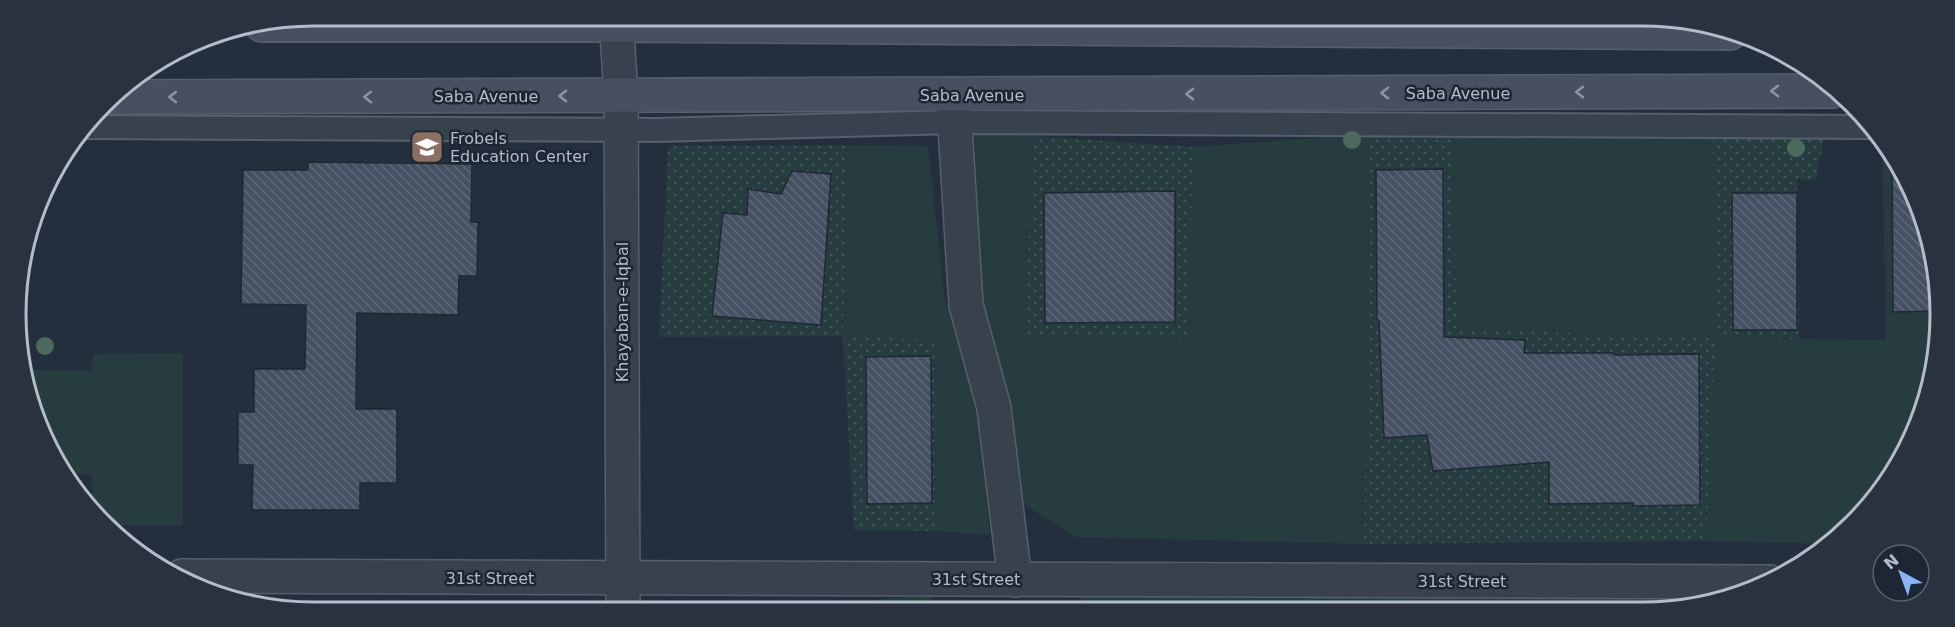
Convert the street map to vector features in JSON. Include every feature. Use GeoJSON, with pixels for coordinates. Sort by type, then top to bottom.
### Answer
{"type":"FeatureCollection","features":[{"type":"Feature","properties":{"kind":"main road"},"geometry":{"type":"LineString","coordinates":[[1045,25],[1706,33]]}},
{"type":"Feature","properties":{"kind":"main road","name":"Saba Avenue"},"geometry":{"type":"LineString","coordinates":[[124,97],[621,96],[953,108],[1824,91]]}},
{"type":"Feature","properties":{"kind":"street","name":"Khayaban-e-Iqbal"},"geometry":{"type":"LineString","coordinates":[[616,25],[621,96],[623,593]]}},
{"type":"Feature","properties":{"kind":"street"},"geometry":{"type":"LineString","coordinates":[[953,108],[966,305],[994,408],[1015,580]]}},
{"type":"Feature","properties":{"kind":"street","name":"31st Street"},"geometry":{"type":"LineString","coordinates":[[196,577],[623,593],[1015,580],[1746,582]]}},
{"type":"Feature","properties":{"kind":"lane"},"geometry":{"type":"LineString","coordinates":[[94,127],[621,130],[953,108],[1860,127]]}},
{"type":"Feature","properties":{"kind":"green space"},"geometry":{"type":"Polygon","coordinates":[[[1826,128],[1816,180],[1797,179],[1799,339],[1715,338],[1706,541],[1364,544],[1370,134],[1451,130],[1457,329],[1714,338],[1713,131],[1826,128]]]}},
{"type":"Feature","properties":{"kind":"green space"},"geometry":{"type":"Polygon","coordinates":[[[1451,130],[1713,131],[1715,338],[1886,340],[1882,155],[1908,203],[1920,239],[1927,276],[1930,314],[1927,351],[1920,388],[1900,441],[1870,489],[1845,517],[1815,544],[1706,541],[1714,338],[1457,329],[1451,130]]]}},
{"type":"Feature","properties":{"kind":"green space"},"geometry":{"type":"Polygon","coordinates":[[[974,131],[1033,136],[1025,334],[1188,339],[1193,147],[1370,134],[1364,544],[1075,537],[1022,503],[1012,408],[983,318],[974,131]]]}},
{"type":"Feature","properties":{"kind":"green space"},"geometry":{"type":"Polygon","coordinates":[[[1033,136],[1193,147],[1188,339],[1025,334],[1033,136]]]}},
{"type":"Feature","properties":{"kind":"green space"},"geometry":{"type":"Polygon","coordinates":[[[848,145],[928,146],[945,300],[973,373],[990,535],[938,531],[937,340],[843,336],[848,145]]]}},
{"type":"Feature","properties":{"kind":"green space"},"geometry":{"type":"Polygon","coordinates":[[[848,145],[843,336],[659,337],[668,146],[848,145]]]}},
{"type":"Feature","properties":{"kind":"green space"},"geometry":{"type":"Polygon","coordinates":[[[843,336],[937,340],[938,531],[854,530],[843,336]]]}},
{"type":"Feature","properties":{"kind":"green space"},"geometry":{"type":"Polygon","coordinates":[[[183,353],[183,525],[119,525],[93,498],[92,475],[74,474],[55,441],[47,424],[31,370],[92,371],[93,354],[183,353]]]}},
{"type":"Feature","properties":{"kind":"green space"},"geometry":{"type":"Polygon","coordinates":[[[1085,592],[1191,594],[1191,602],[1079,602],[1085,592]]]}},
{"type":"Feature","properties":{"kind":"green space"},"geometry":{"type":"Polygon","coordinates":[[[1191,594],[1383,597],[1383,602],[1191,602],[1191,594]]]}},
{"type":"Feature","properties":{"kind":"green space"},"geometry":{"type":"Polygon","coordinates":[[[932,595],[933,602],[860,602],[932,595]]]}},
{"type":"Feature","properties":{"kind":"green space"},"geometry":{"type":"Polygon","coordinates":[[[1698,596],[1642,602],[1383,602],[1383,597],[1698,596]]]}},
{"type":"Feature","properties":{"kind":"green space"},"geometry":{"type":"Polygon","coordinates":[[[860,601],[860,602],[811,602],[860,601]]]}},
{"type":"Feature","properties":{"kind":"building"},"geometry":{"type":"Polygon","coordinates":[[[308,162],[472,164],[471,222],[478,222],[477,276],[459,276],[458,315],[357,313],[356,409],[397,409],[397,483],[360,483],[360,510],[252,510],[253,465],[238,465],[238,412],[254,412],[254,369],[305,369],[306,305],[241,304],[243,170],[308,170],[308,162]]]}},
{"type":"Feature","properties":{"kind":"building"},"geometry":{"type":"Polygon","coordinates":[[[1443,169],[1444,337],[1525,340],[1524,353],[1699,354],[1700,505],[1549,504],[1549,462],[1433,471],[1427,435],[1384,438],[1379,321],[1377,321],[1376,170],[1443,169]]]}},
{"type":"Feature","properties":{"kind":"building"},"geometry":{"type":"Polygon","coordinates":[[[792,171],[831,174],[821,325],[712,316],[723,213],[747,215],[748,189],[781,194],[792,171]]]}},
{"type":"Feature","properties":{"kind":"building"},"geometry":{"type":"Polygon","coordinates":[[[1892,172],[1908,203],[1920,239],[1927,276],[1930,311],[1893,312],[1892,172]]]}},
{"type":"Feature","properties":{"kind":"building"},"geometry":{"type":"Polygon","coordinates":[[[1175,191],[1175,322],[1045,323],[1044,193],[1175,191]]]}},
{"type":"Feature","properties":{"kind":"building"},"geometry":{"type":"Polygon","coordinates":[[[1732,193],[1797,193],[1797,330],[1733,330],[1732,193]]]}},
{"type":"Feature","properties":{"kind":"building"},"geometry":{"type":"Polygon","coordinates":[[[931,356],[932,503],[867,504],[866,357],[931,356]]]}},
{"type":"Feature","properties":{"kind":"place","name":"Frobels Education Center"},"geometry":{"type":"Point","coordinates":[427,147]}}]}
